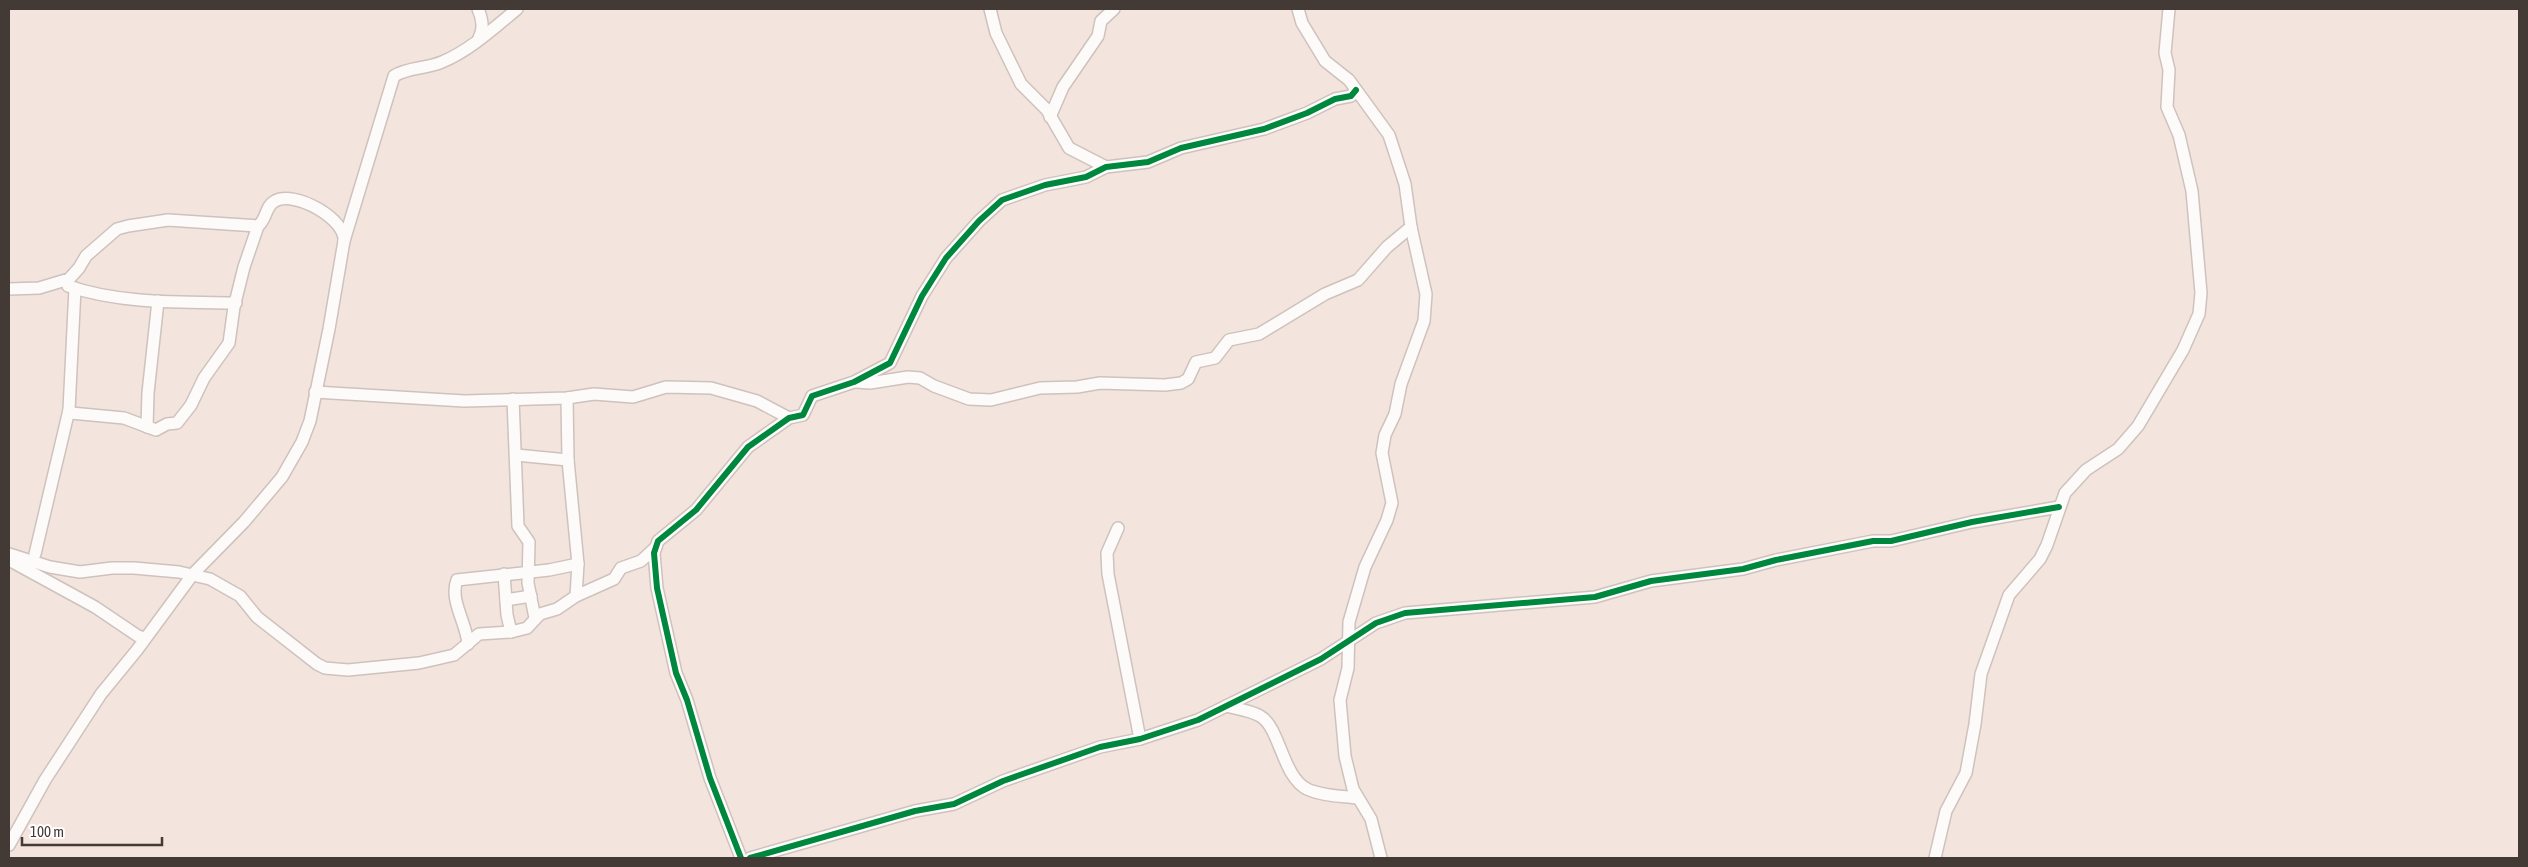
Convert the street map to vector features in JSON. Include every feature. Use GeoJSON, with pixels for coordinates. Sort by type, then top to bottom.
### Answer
{"type":"FeatureCollection","features":[{"type":"Feature","properties":{"kind":"street"},"geometry":{"type":"LineString","coordinates":[[478,9],[482,23],[482,33],[479,38]]}},
{"type":"Feature","properties":{"kind":"street"},"geometry":{"type":"LineString","coordinates":[[344,241],[394,76],[400,72],[440,64],[464,51],[517,9]]}},
{"type":"Feature","properties":{"kind":"street"},"geometry":{"type":"LineString","coordinates":[[990,9],[996,33],[1015,74],[1028,91],[1044,106],[1069,148],[1106,167]]}},
{"type":"Feature","properties":{"kind":"street"},"geometry":{"type":"LineString","coordinates":[[1050,118],[1063,87],[1099,34],[1101,21],[1114,9]]}},
{"type":"Feature","properties":{"kind":"street"},"geometry":{"type":"LineString","coordinates":[[1298,9],[1302,23],[1325,61],[1344,75],[1389,135],[1405,184],[1411,227],[1426,294],[1426,310],[1401,384],[1395,414],[1384,435],[1382,453],[1392,503],[1387,520],[1365,567],[1348,622],[1348,668],[1339,705],[1348,770],[1357,798],[1371,819],[1381,858]]}},
{"type":"Feature","properties":{"kind":"street"},"geometry":{"type":"LineString","coordinates":[[1935,858],[1946,811],[1966,773],[1975,724],[1981,674],[2009,595],[2017,584],[2030,573],[2048,545],[2059,507],[2074,481],[2086,470],[2118,449],[2138,426],[2183,350],[2199,314],[2201,293],[2192,191],[2179,135],[2168,107],[2169,70],[2165,52],[2169,9]]}},
{"type":"Feature","properties":{"kind":"street"},"geometry":{"type":"LineString","coordinates":[[741,858],[704,762],[687,700],[676,672],[654,569],[658,541],[702,503],[748,447],[789,418],[803,415],[816,393],[854,382],[890,363],[922,296],[946,258],[991,209],[1013,196],[1044,185],[1086,176],[1106,167],[1148,162],[1181,148],[1264,129],[1308,113],[1335,99],[1351,96],[1356,90]]}},
{"type":"Feature","properties":{"kind":"street"},"geometry":{"type":"LineString","coordinates":[[9,845],[45,780],[82,722],[193,574],[244,522],[282,477],[302,442],[310,421],[345,234],[336,221],[308,204],[293,198],[277,200],[272,203],[258,226],[244,267],[229,343],[211,372],[204,378],[201,388],[177,423],[167,424],[156,430],[131,420],[71,413],[69,410]]}},
{"type":"Feature","properties":{"kind":"street"},"geometry":{"type":"LineString","coordinates":[[9,289],[39,288],[59,283],[74,274],[86,256],[112,234],[128,226],[158,220],[186,220],[258,226]]}},
{"type":"Feature","properties":{"kind":"street"},"geometry":{"type":"LineString","coordinates":[[854,382],[870,383],[914,378],[978,400],[1016,396],[1025,391],[1040,388],[1077,387],[1100,383],[1182,384],[1188,379],[1196,362],[1215,358],[1229,340],[1259,334],[1325,294],[1358,280],[1387,248],[1411,227]]}},
{"type":"Feature","properties":{"kind":"street"},"geometry":{"type":"LineString","coordinates":[[59,283],[75,288],[158,301],[236,303]]}},
{"type":"Feature","properties":{"kind":"street"},"geometry":{"type":"LineString","coordinates":[[35,554],[69,410],[75,288]]}},
{"type":"Feature","properties":{"kind":"street"},"geometry":{"type":"LineString","coordinates":[[147,427],[148,393],[158,301]]}},
{"type":"Feature","properties":{"kind":"street"},"geometry":{"type":"LineString","coordinates":[[315,392],[444,401],[567,398],[594,394],[633,397],[666,387],[711,388],[757,401],[789,418]]}},
{"type":"Feature","properties":{"kind":"street"},"geometry":{"type":"LineString","coordinates":[[567,398],[568,460],[578,564],[576,596]]}},
{"type":"Feature","properties":{"kind":"street"},"geometry":{"type":"LineString","coordinates":[[513,399],[518,526],[529,542],[528,572],[530,596],[535,618]]}},
{"type":"Feature","properties":{"kind":"street"},"geometry":{"type":"LineString","coordinates":[[516,455],[568,460]]}},
{"type":"Feature","properties":{"kind":"street"},"geometry":{"type":"LineString","coordinates":[[750,858],[915,810],[954,804],[1029,772],[1108,745],[1140,739],[1198,720],[1321,659],[1376,622],[1405,613],[1595,597],[1651,581],[1743,569],[1776,560],[1873,541],[1891,541],[1972,522],[2059,507]]}},
{"type":"Feature","properties":{"kind":"street"},"geometry":{"type":"LineString","coordinates":[[1118,528],[1107,553],[1108,574],[1140,739]]}},
{"type":"Feature","properties":{"kind":"street"},"geometry":{"type":"LineString","coordinates":[[9,554],[50,567],[80,572],[128,568],[193,574],[210,579],[240,596],[257,617],[325,668],[348,670],[419,663],[454,655],[479,634],[511,632],[527,628],[535,618],[545,612],[557,609],[576,596],[614,579],[621,568],[641,561],[656,547]]}},
{"type":"Feature","properties":{"kind":"street"},"geometry":{"type":"LineString","coordinates":[[9,560],[95,607],[125,628],[145,638]]}},
{"type":"Feature","properties":{"kind":"street"},"geometry":{"type":"LineString","coordinates":[[468,644],[466,627],[456,599],[455,582],[462,578],[549,570],[578,564]]}},
{"type":"Feature","properties":{"kind":"street"},"geometry":{"type":"LineString","coordinates":[[504,574],[511,632]]}},
{"type":"Feature","properties":{"kind":"street"},"geometry":{"type":"LineString","coordinates":[[506,600],[530,596]]}},
{"type":"Feature","properties":{"kind":"street"},"geometry":{"type":"LineString","coordinates":[[1226,706],[1249,712],[1265,719],[1274,734],[1281,755],[1295,778],[1304,786],[1322,794],[1357,798]]}},
{"type":"Feature","properties":{"kind":"cycle path"},"geometry":{"type":"LineString","coordinates":[[741,858],[710,778],[687,700],[676,673],[657,588],[654,553],[658,541],[696,510],[748,447],[789,418],[803,415],[812,396],[854,382],[890,363],[922,296],[946,258],[979,221],[1002,200],[1045,185],[1086,177],[1106,167],[1148,162],[1181,148],[1264,129],[1307,113],[1335,99],[1351,96],[1356,90]]}},
{"type":"Feature","properties":{"kind":"cycle path"},"geometry":{"type":"LineString","coordinates":[[750,858],[915,811],[954,804],[1003,781],[1100,747],[1140,739],[1198,720],[1321,659],[1376,623],[1405,613],[1595,597],[1651,581],[1743,569],[1776,560],[1873,541],[1891,541],[1972,522],[2059,507]]}}]}
